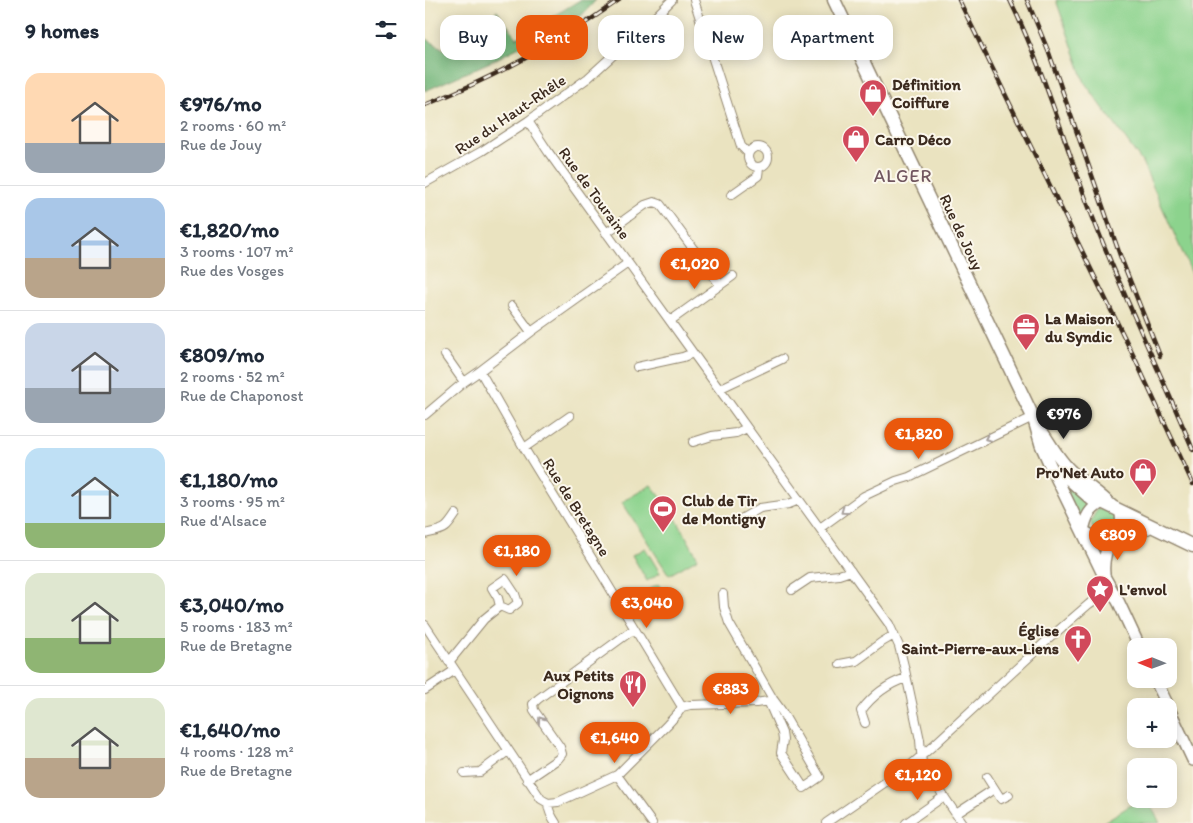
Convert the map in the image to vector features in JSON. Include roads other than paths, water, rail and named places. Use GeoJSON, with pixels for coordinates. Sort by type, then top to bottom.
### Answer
{"type":"FeatureCollection","features":[{"type":"Feature","properties":{"kind":"main road","name":"Rue de Jouy"},"geometry":{"type":"LineString","coordinates":[[836,4],[1033,417],[1041,445],[1135,638]]}},
{"type":"Feature","properties":{"kind":"main road"},"geometry":{"type":"LineString","coordinates":[[1033,417],[1069,470],[1104,498],[1122,524],[1107,551],[1104,574]]}},
{"type":"Feature","properties":{"kind":"main road","name":"Rue de Jouy"},"geometry":{"type":"LineString","coordinates":[[1041,445],[1070,482],[1094,502],[1112,507],[1193,546]]}},
{"type":"Feature","properties":{"kind":"main road"},"geometry":{"type":"LineString","coordinates":[[1112,507],[1093,507],[1084,523],[1083,531],[1106,541],[1114,540],[1135,526],[1175,538]]}},
{"type":"Feature","properties":{"kind":"main road"},"geometry":{"type":"LineString","coordinates":[[1177,726],[1193,760]]}},
{"type":"Feature","properties":{"kind":"street","name":"Rue du Haut-Rhêle"},"geometry":{"type":"LineString","coordinates":[[425,183],[482,151],[588,78],[672,0]]}},
{"type":"Feature","properties":{"kind":"street"},"geometry":{"type":"LineString","coordinates":[[694,0],[741,146],[749,153]]}},
{"type":"Feature","properties":{"kind":"street","name":"Rue de Touraine"},"geometry":{"type":"LineString","coordinates":[[528,121],[693,354],[882,613],[899,646],[920,740],[922,764],[962,823]]}},
{"type":"Feature","properties":{"kind":"street"},"geometry":{"type":"LineString","coordinates":[[759,147],[767,152],[768,159],[765,165],[759,168],[750,165],[747,158],[753,148],[759,147]]}},
{"type":"Feature","properties":{"kind":"street"},"geometry":{"type":"LineString","coordinates":[[731,195],[758,176],[759,168]]}},
{"type":"Feature","properties":{"kind":"street"},"geometry":{"type":"LineString","coordinates":[[606,233],[645,205],[655,202],[663,208],[720,286]]}},
{"type":"Feature","properties":{"kind":"street"},"geometry":{"type":"LineString","coordinates":[[425,415],[464,382],[628,263]]}},
{"type":"Feature","properties":{"kind":"street"},"geometry":{"type":"LineString","coordinates":[[670,321],[733,276]]}},
{"type":"Feature","properties":{"kind":"street"},"geometry":{"type":"LineString","coordinates":[[512,306],[531,332]]}},
{"type":"Feature","properties":{"kind":"street"},"geometry":{"type":"LineString","coordinates":[[637,367],[693,354]]}},
{"type":"Feature","properties":{"kind":"street"},"geometry":{"type":"LineString","coordinates":[[445,356],[464,382]]}},
{"type":"Feature","properties":{"kind":"street"},"geometry":{"type":"LineString","coordinates":[[719,389],[782,359]]}},
{"type":"Feature","properties":{"kind":"street","name":"Rue de Bretagne"},"geometry":{"type":"LineString","coordinates":[[480,371],[524,448],[681,707]]}},
{"type":"Feature","properties":{"kind":"street","name":"Rue de Bretagne"},"geometry":{"type":"LineString","coordinates":[[524,448],[570,416]]}},
{"type":"Feature","properties":{"kind":"street"},"geometry":{"type":"LineString","coordinates":[[820,528],[864,496],[917,473],[1033,417]]}},
{"type":"Feature","properties":{"kind":"street"},"geometry":{"type":"LineString","coordinates":[[693,442],[712,436],[736,433],[747,428]]}},
{"type":"Feature","properties":{"kind":"street"},"geometry":{"type":"LineString","coordinates":[[741,519],[760,508],[789,504],[799,500]]}},
{"type":"Feature","properties":{"kind":"street"},"geometry":{"type":"LineString","coordinates":[[425,534],[443,530],[457,514]]}},
{"type":"Feature","properties":{"kind":"street"},"geometry":{"type":"LineString","coordinates":[[792,590],[810,578],[839,575],[851,570]]}},
{"type":"Feature","properties":{"kind":"street"},"geometry":{"type":"LineString","coordinates":[[826,823],[912,764],[1053,635],[1089,604],[1111,589]]}},
{"type":"Feature","properties":{"kind":"street"},"geometry":{"type":"LineString","coordinates":[[723,594],[724,607],[729,623],[770,700],[782,733],[781,753],[804,788],[820,777],[781,710],[770,700]]}},
{"type":"Feature","properties":{"kind":"street"},"geometry":{"type":"LineString","coordinates":[[449,662],[484,619],[500,606]]}},
{"type":"Feature","properties":{"kind":"street"},"geometry":{"type":"LineString","coordinates":[[425,625],[527,780],[541,799],[548,803],[557,802],[617,775],[667,725],[681,707],[690,705],[756,703],[770,700]]}},
{"type":"Feature","properties":{"kind":"street"},"geometry":{"type":"LineString","coordinates":[[527,780],[558,759],[562,754],[560,747],[534,710],[533,704],[538,698],[634,629]]}},
{"type":"Feature","properties":{"kind":"street"},"geometry":{"type":"LineString","coordinates":[[840,664],[856,661],[894,635]]}},
{"type":"Feature","properties":{"kind":"street"},"geometry":{"type":"LineString","coordinates":[[425,690],[455,670]]}},
{"type":"Feature","properties":{"kind":"street"},"geometry":{"type":"LineString","coordinates":[[865,723],[861,711],[870,699],[893,682],[906,678]]}},
{"type":"Feature","properties":{"kind":"street"},"geometry":{"type":"LineString","coordinates":[[782,733],[789,726]]}},
{"type":"Feature","properties":{"kind":"street"},"geometry":{"type":"LineString","coordinates":[[464,773],[480,772],[508,751]]}},
{"type":"Feature","properties":{"kind":"street"},"geometry":{"type":"LineString","coordinates":[[617,775],[651,823]]}},
{"type":"Feature","properties":{"kind":"street"},"geometry":{"type":"LineString","coordinates":[[987,777],[1001,799],[1009,795]]}},
{"type":"Feature","properties":{"kind":"street"},"geometry":{"type":"LineString","coordinates":[[955,814],[995,789]]}},
{"type":"Feature","properties":{"kind":"street"},"geometry":{"type":"LineString","coordinates":[[906,823],[943,797]]}},
{"type":"Feature","properties":{"kind":"street"},"geometry":{"type":"LineString","coordinates":[[548,803],[550,813],[556,823]]}},
{"type":"Feature","properties":{"kind":"railway"},"geometry":{"type":"LineString","coordinates":[[425,105],[476,83],[525,58],[573,31],[619,0]]}},
{"type":"Feature","properties":{"kind":"railway"},"geometry":{"type":"LineString","coordinates":[[959,0],[1136,361],[1193,484]]}},
{"type":"Feature","properties":{"kind":"railway"},"geometry":{"type":"LineString","coordinates":[[1010,0],[1034,55],[1084,195],[1107,252],[1193,450]]}},
{"type":"Feature","properties":{"kind":"railway"},"geometry":{"type":"LineString","coordinates":[[1027,0],[1049,53],[1121,258],[1160,356]]}},
{"type":"Feature","properties":{"kind":"place","name":"Définition Coiffure"},"geometry":{"type":"Point","coordinates":[873,117]}},
{"type":"Feature","properties":{"kind":"place","name":"Carro Déco"},"geometry":{"type":"Point","coordinates":[856,163]}},
{"type":"Feature","properties":{"kind":"place","name":"La Maison du Syndic"},"geometry":{"type":"Point","coordinates":[1026,351]}},
{"type":"Feature","properties":{"kind":"place","name":"Pro'Net Auto"},"geometry":{"type":"Point","coordinates":[1143,496]}},
{"type":"Feature","properties":{"kind":"place","name":"Club de Tir de Montigny"},"geometry":{"type":"Point","coordinates":[663,533]}},
{"type":"Feature","properties":{"kind":"place","name":"L'envol"},"geometry":{"type":"Point","coordinates":[1100,613]}},
{"type":"Feature","properties":{"kind":"place","name":"Église Saint-Pierre-aux-Liens"},"geometry":{"type":"Point","coordinates":[1078,663]}},
{"type":"Feature","properties":{"kind":"place","name":"Aux Petits Oignons"},"geometry":{"type":"Point","coordinates":[633,708]}},
{"type":"Feature","properties":{"kind":"district","name":"ALGER"},"geometry":{"type":"Point","coordinates":[903,176]}}]}
